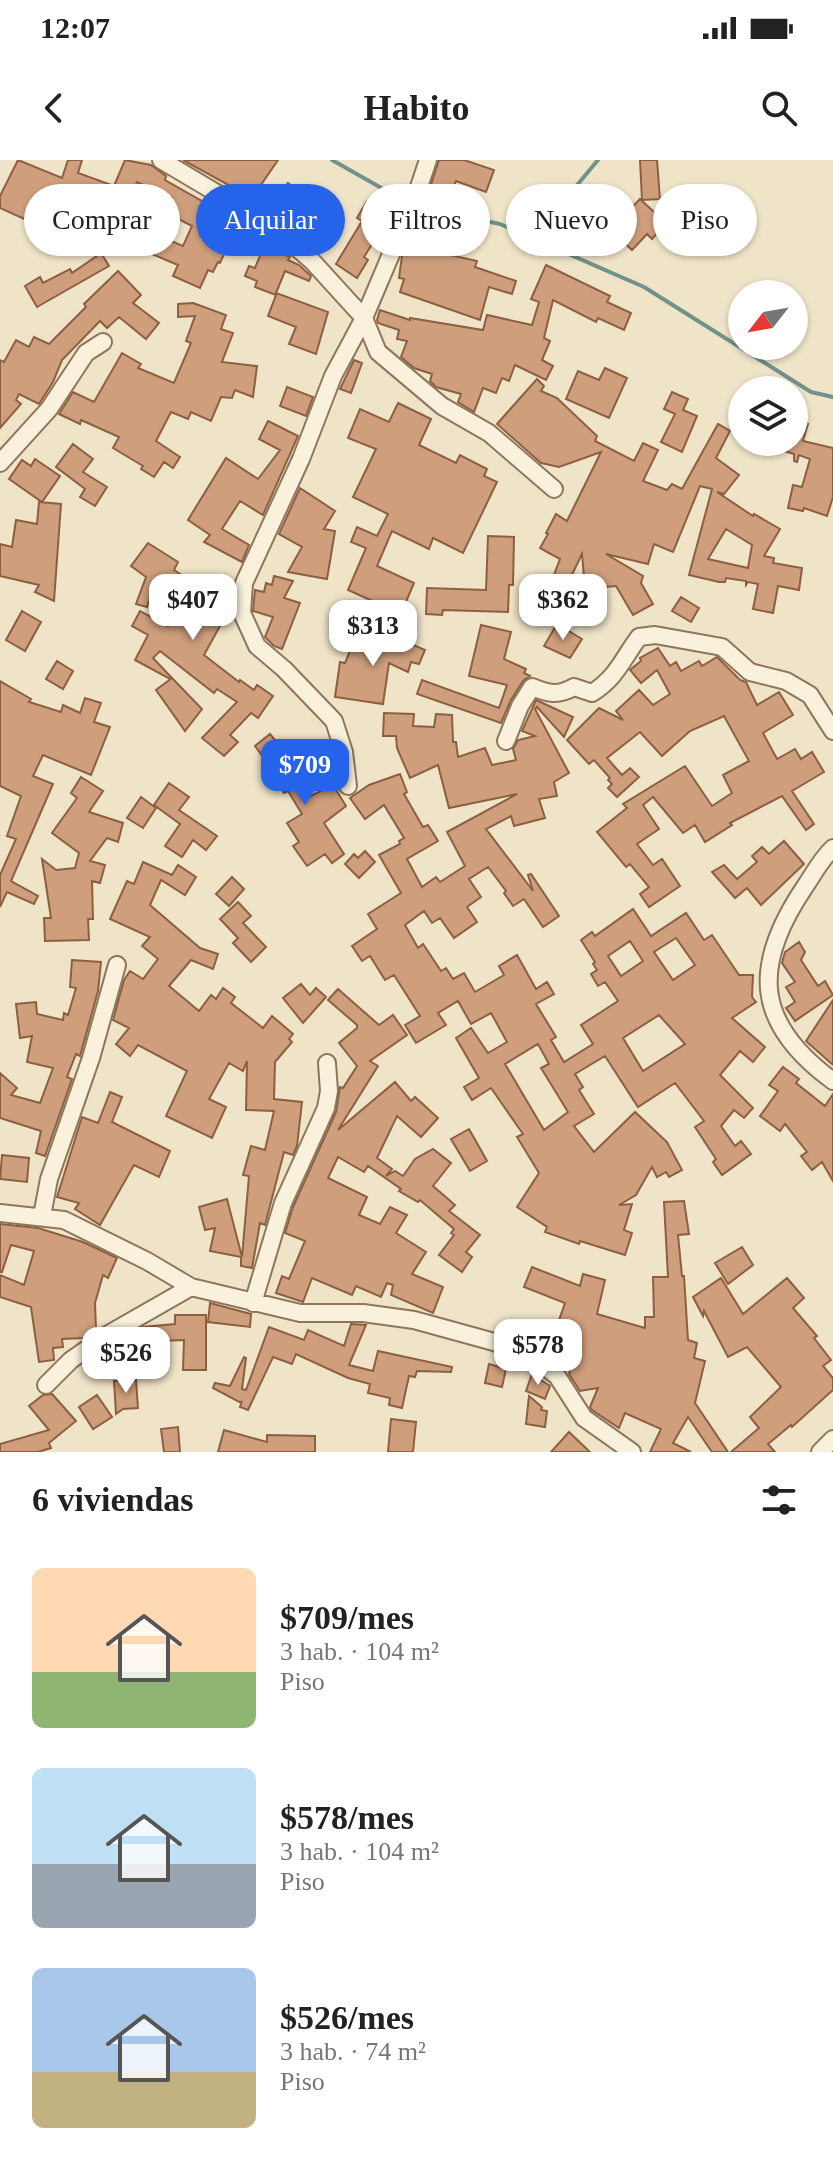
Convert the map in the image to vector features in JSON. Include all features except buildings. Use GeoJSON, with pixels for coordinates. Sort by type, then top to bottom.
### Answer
{"type":"FeatureCollection","features":[{"type":"Feature","properties":{"kind":"street"},"geometry":{"type":"LineString","coordinates":[[161,160],[272,226],[313,262],[364,318],[378,352],[442,406],[489,433],[554,489]]}},
{"type":"Feature","properties":{"kind":"street"},"geometry":{"type":"LineString","coordinates":[[348,786],[344,752],[334,721],[257,646],[242,613],[244,583],[301,459],[333,376],[364,318],[428,160]]}},
{"type":"Feature","properties":{"kind":"street"},"geometry":{"type":"LineString","coordinates":[[0,463],[49,409],[86,353],[103,342]]}},
{"type":"Feature","properties":{"kind":"street"},"geometry":{"type":"LineString","coordinates":[[506,741],[520,706],[532,687],[546,693],[561,694],[574,687],[592,693],[618,672],[639,637],[655,635],[722,647],[750,672],[786,681],[810,695],[833,731]]}},
{"type":"Feature","properties":{"kind":"street"},"geometry":{"type":"LineString","coordinates":[[833,848],[792,906],[773,945],[768,976],[772,1006],[784,1035],[810,1064],[833,1081]]}},
{"type":"Feature","properties":{"kind":"street"},"geometry":{"type":"LineString","coordinates":[[42,1216],[49,1179],[91,1058],[117,965]]}},
{"type":"Feature","properties":{"kind":"street"},"geometry":{"type":"LineString","coordinates":[[253,1303],[283,1203],[326,1108],[329,1091],[327,1063]]}},
{"type":"Feature","properties":{"kind":"street"},"geometry":{"type":"LineString","coordinates":[[0,1213],[64,1220],[147,1261],[191,1287],[300,1313],[363,1313],[414,1320],[494,1342],[540,1363],[557,1376],[584,1418],[632,1452]]}},
{"type":"Feature","properties":{"kind":"street"},"geometry":{"type":"LineString","coordinates":[[46,1385],[71,1360],[107,1335],[191,1287]]}},
{"type":"Feature","properties":{"kind":"street"},"geometry":{"type":"LineString","coordinates":[[820,1452],[833,1439]]}},
{"type":"Feature","properties":{"kind":"waterway"},"geometry":{"type":"LineString","coordinates":[[332,160],[374,184]]}},
{"type":"Feature","properties":{"kind":"waterway"},"geometry":{"type":"LineString","coordinates":[[578,184],[598,160]]}},
{"type":"Feature","properties":{"kind":"waterway"},"geometry":{"type":"LineString","coordinates":[[490,222],[644,287],[811,392],[833,397]]}}]}
